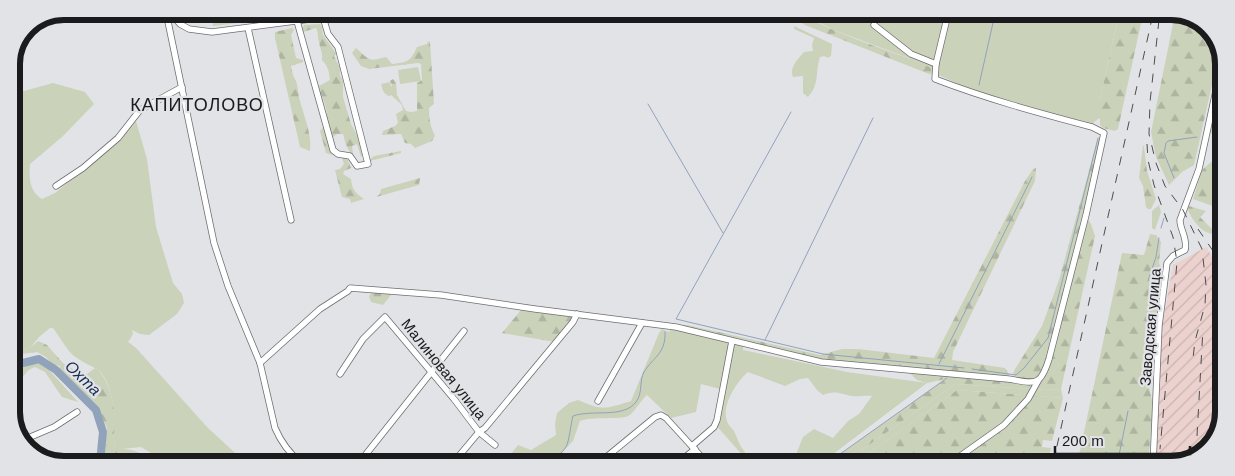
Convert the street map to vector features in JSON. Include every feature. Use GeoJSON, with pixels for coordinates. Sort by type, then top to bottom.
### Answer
{"type":"FeatureCollection","features":[{"type":"Feature","properties":{"kind":"street"},"geometry":{"type":"LineString","coordinates":[[169,20],[219,259],[228,286],[260,363],[275,428],[279,438],[295,456]]}},
{"type":"Feature","properties":{"kind":"street"},"geometry":{"type":"LineString","coordinates":[[176,20],[189,29],[200,32],[248,28],[304,20]]}},
{"type":"Feature","properties":{"kind":"street"},"geometry":{"type":"LineString","coordinates":[[297,21],[334,150],[338,154],[350,156],[357,166],[368,164],[338,47],[328,34],[324,20]]}},
{"type":"Feature","properties":{"kind":"street"},"geometry":{"type":"LineString","coordinates":[[947,20],[936,64],[935,79],[975,94],[1104,133],[1086,215],[1043,376],[1028,399],[1004,425],[960,456]]}},
{"type":"Feature","properties":{"kind":"street"},"geometry":{"type":"LineString","coordinates":[[874,25],[911,54],[936,64]]}},
{"type":"Feature","properties":{"kind":"street"},"geometry":{"type":"LineString","coordinates":[[248,28],[291,220]]}},
{"type":"Feature","properties":{"kind":"street"},"geometry":{"type":"LineString","coordinates":[[56,186],[83,168],[118,138],[140,110],[182,87]]}},
{"type":"Feature","properties":{"kind":"street","name":"Заводская улица"},"geometry":{"type":"LineString","coordinates":[[1153,456],[1159,326],[1167,262],[1173,256],[1185,250],[1186,240],[1180,227],[1180,220],[1199,169],[1215,95]]}},
{"type":"Feature","properties":{"kind":"street"},"geometry":{"type":"LineString","coordinates":[[260,363],[320,309],[350,288],[441,295],[676,327],[821,362],[1029,382],[1038,381]]}},
{"type":"Feature","properties":{"kind":"street"},"geometry":{"type":"LineString","coordinates":[[459,456],[518,390],[573,322],[577,314]]}},
{"type":"Feature","properties":{"kind":"street","name":"Малиновая улица"},"geometry":{"type":"LineString","coordinates":[[340,374],[363,339],[385,317],[479,432],[495,445]]}},
{"type":"Feature","properties":{"kind":"street"},"geometry":{"type":"LineString","coordinates":[[598,402],[642,323]]}},
{"type":"Feature","properties":{"kind":"street"},"geometry":{"type":"LineString","coordinates":[[365,456],[464,331]]}},
{"type":"Feature","properties":{"kind":"street"},"geometry":{"type":"LineString","coordinates":[[686,456],[714,427],[717,420],[732,341]]}},
{"type":"Feature","properties":{"kind":"street"},"geometry":{"type":"LineString","coordinates":[[28,438],[54,427],[77,412]]}},
{"type":"Feature","properties":{"kind":"street"},"geometry":{"type":"LineString","coordinates":[[608,456],[655,417],[661,415],[701,456]]}},
{"type":"Feature","properties":{"kind":"shaded area"},"geometry":{"type":"Polygon","coordinates":[[[1206,247],[1215,261],[1215,418],[1206,439],[1196,449],[1183,455],[1156,456],[1162,327],[1173,265],[1206,247]]]}},
{"type":"Feature","properties":{"kind":"green space"},"geometry":{"type":"Polygon","coordinates":[[[212,20],[262,20],[213,26],[212,20]]]}},
{"type":"Feature","properties":{"kind":"green space"},"geometry":{"type":"Polygon","coordinates":[[[810,20],[1118,20],[1100,99],[1100,118],[1093,124],[1056,116],[990,96],[941,76],[929,74],[932,73],[919,62],[810,20]]]}},
{"type":"Feature","properties":{"kind":"green space"},"geometry":{"type":"Polygon","coordinates":[[[1118,20],[1142,20],[1118,129],[1115,131],[1103,128],[1100,125],[1100,99],[1118,20]]]}},
{"type":"Feature","properties":{"kind":"green space"},"geometry":{"type":"Polygon","coordinates":[[[1174,20],[1185,22],[1196,27],[1206,37],[1214,52],[1215,71],[1194,165],[1182,172],[1169,185],[1156,157],[1151,132],[1174,20]]]}},
{"type":"Feature","properties":{"kind":"green space"},"geometry":{"type":"Polygon","coordinates":[[[799,21],[814,21],[855,39],[919,62],[931,68],[932,73],[929,74],[799,21]]]}},
{"type":"Feature","properties":{"kind":"green space"},"geometry":{"type":"Polygon","coordinates":[[[320,24],[323,35],[336,53],[334,56],[340,68],[340,75],[343,81],[343,97],[351,124],[358,137],[362,154],[361,157],[357,144],[352,146],[354,160],[346,145],[343,134],[337,134],[332,138],[335,150],[346,155],[351,168],[344,171],[343,174],[351,179],[354,190],[364,199],[351,203],[350,199],[342,197],[335,170],[340,169],[344,164],[342,158],[326,153],[320,131],[327,120],[327,115],[319,86],[330,80],[328,69],[322,60],[316,28],[303,32],[301,30],[304,25],[320,24]]]}},
{"type":"Feature","properties":{"kind":"green space"},"geometry":{"type":"Polygon","coordinates":[[[794,26],[832,44],[831,56],[828,58],[820,57],[816,83],[808,97],[803,93],[803,76],[793,77],[792,70],[804,52],[813,51],[814,38],[794,29],[794,26]]]}},
{"type":"Feature","properties":{"kind":"green space"},"geometry":{"type":"Polygon","coordinates":[[[292,28],[294,30],[291,35],[296,58],[303,60],[303,62],[291,66],[308,130],[310,151],[300,147],[275,38],[275,32],[292,28]]]}},
{"type":"Feature","properties":{"kind":"green space"},"geometry":{"type":"Polygon","coordinates":[[[428,41],[430,42],[434,104],[429,108],[429,115],[435,136],[432,141],[415,148],[411,144],[405,143],[401,134],[382,135],[383,131],[398,123],[396,114],[403,110],[402,105],[392,96],[390,81],[393,79],[396,82],[397,95],[406,111],[417,111],[417,83],[422,80],[421,64],[369,69],[361,66],[352,53],[356,48],[372,60],[386,57],[392,64],[405,62],[412,56],[417,47],[427,44],[428,41]]]}},
{"type":"Feature","properties":{"kind":"green space"},"geometry":{"type":"Polygon","coordinates":[[[418,67],[421,81],[400,84],[398,70],[418,67]]]}},
{"type":"Feature","properties":{"kind":"green space"},"geometry":{"type":"Polygon","coordinates":[[[390,82],[393,95],[388,96],[383,91],[381,84],[390,82]]]}},
{"type":"Feature","properties":{"kind":"green space"},"geometry":{"type":"Polygon","coordinates":[[[53,83],[85,92],[94,104],[63,136],[30,164],[32,188],[42,199],[55,193],[115,145],[136,121],[147,159],[156,227],[173,283],[182,294],[184,303],[177,314],[149,335],[140,334],[132,330],[133,334],[129,341],[127,341],[136,348],[208,428],[238,456],[156,456],[141,447],[121,449],[115,447],[114,410],[106,381],[101,373],[74,356],[53,328],[50,328],[39,337],[31,347],[20,351],[20,287],[22,286],[20,280],[20,90],[24,91],[53,83]]]}},
{"type":"Feature","properties":{"kind":"green space"},"geometry":{"type":"Polygon","coordinates":[[[1215,106],[1215,135],[1210,133],[1215,106]]]}},
{"type":"Feature","properties":{"kind":"green space"},"geometry":{"type":"Polygon","coordinates":[[[1098,138],[1100,140],[1087,218],[1095,236],[1061,389],[1046,390],[955,384],[853,456],[837,456],[946,379],[927,383],[917,380],[904,367],[821,360],[684,327],[683,325],[820,355],[842,349],[858,349],[934,358],[1025,181],[1033,169],[1036,168],[1035,181],[953,352],[952,360],[1005,368],[1009,374],[1008,379],[1024,383],[1013,374],[1042,326],[1059,280],[1098,138]]]}},
{"type":"Feature","properties":{"kind":"green space"},"geometry":{"type":"Polygon","coordinates":[[[1143,145],[1147,171],[1156,199],[1151,209],[1146,207],[1143,186],[1139,178],[1143,145]]]}},
{"type":"Feature","properties":{"kind":"green space"},"geometry":{"type":"Polygon","coordinates":[[[401,151],[401,153],[369,160],[374,156],[401,151]]]}},
{"type":"Feature","properties":{"kind":"green space"},"geometry":{"type":"Polygon","coordinates":[[[1211,162],[1215,163],[1215,207],[1193,199],[1202,170],[1211,162]]]}},
{"type":"Feature","properties":{"kind":"green space"},"geometry":{"type":"Polygon","coordinates":[[[420,178],[419,185],[376,197],[380,194],[381,189],[420,178]]]}},
{"type":"Feature","properties":{"kind":"green space"},"geometry":{"type":"Polygon","coordinates":[[[1159,205],[1161,212],[1155,230],[1152,228],[1152,211],[1159,205]]]}},
{"type":"Feature","properties":{"kind":"green space"},"geometry":{"type":"Polygon","coordinates":[[[1189,206],[1206,211],[1200,217],[1212,229],[1215,228],[1215,234],[1209,233],[1200,228],[1188,210],[1189,206]]]}},
{"type":"Feature","properties":{"kind":"green space"},"geometry":{"type":"Polygon","coordinates":[[[1150,234],[1156,235],[1161,242],[1159,263],[1163,273],[1149,387],[1153,405],[1149,456],[1079,456],[1122,253],[1144,255],[1150,234]]]}},
{"type":"Feature","properties":{"kind":"green space"},"geometry":{"type":"Polygon","coordinates":[[[371,293],[390,293],[391,295],[383,305],[371,302],[369,296],[371,293]]]}},
{"type":"Feature","properties":{"kind":"green space"},"geometry":{"type":"Polygon","coordinates":[[[480,298],[650,322],[574,315],[555,342],[502,333],[521,310],[482,301],[480,298]]]}},
{"type":"Feature","properties":{"kind":"green space"},"geometry":{"type":"Polygon","coordinates":[[[672,326],[743,344],[743,350],[847,372],[927,383],[831,456],[795,456],[803,437],[814,429],[833,438],[848,421],[859,414],[872,396],[835,393],[823,395],[808,378],[800,379],[785,386],[748,372],[739,381],[731,394],[726,408],[728,422],[745,452],[744,456],[714,423],[720,389],[701,384],[696,412],[671,418],[647,395],[628,416],[580,421],[573,441],[558,456],[509,456],[518,445],[531,450],[556,435],[557,413],[569,403],[578,400],[604,408],[631,401],[659,333],[662,329],[669,332],[672,326]]]}},
{"type":"Feature","properties":{"kind":"green space"},"geometry":{"type":"Polygon","coordinates":[[[38,341],[47,345],[63,363],[81,374],[87,374],[95,368],[100,372],[112,401],[115,417],[115,447],[133,450],[140,453],[138,456],[105,456],[107,428],[97,406],[60,370],[60,366],[53,365],[46,357],[37,352],[22,354],[22,350],[31,347],[38,341]]]}},
{"type":"Feature","properties":{"kind":"green space"},"geometry":{"type":"Polygon","coordinates":[[[41,363],[78,402],[62,397],[45,372],[35,367],[26,372],[20,382],[20,371],[32,364],[41,363]]]}},
{"type":"Feature","properties":{"kind":"green space"},"geometry":{"type":"Polygon","coordinates":[[[955,384],[1046,390],[1061,389],[1063,398],[957,390],[865,456],[853,456],[955,384]]]}},
{"type":"Feature","properties":{"kind":"green space"},"geometry":{"type":"Polygon","coordinates":[[[957,390],[1063,398],[1052,441],[1043,440],[1042,447],[1051,448],[1049,456],[865,456],[957,390]]]}},
{"type":"Feature","properties":{"kind":"waterway"},"geometry":{"type":"LineString","coordinates":[[979,85],[994,20]]}},
{"type":"Feature","properties":{"kind":"waterway"},"geometry":{"type":"LineString","coordinates":[[648,104],[723,233]]}},
{"type":"Feature","properties":{"kind":"waterway"},"geometry":{"type":"LineString","coordinates":[[791,112],[676,319],[823,354],[964,368]]}},
{"type":"Feature","properties":{"kind":"waterway"},"geometry":{"type":"LineString","coordinates":[[765,340],[873,118]]}},
{"type":"Feature","properties":{"kind":"waterway"},"geometry":{"type":"LineString","coordinates":[[1174,178],[1164,153],[1166,143],[1168,141],[1197,137]]}},
{"type":"Feature","properties":{"kind":"waterway"},"geometry":{"type":"LineString","coordinates":[[972,369],[1016,375],[1048,338],[1098,138]]}},
{"type":"Feature","properties":{"kind":"waterway"},"geometry":{"type":"LineString","coordinates":[[939,364],[1032,177]]}},
{"type":"Feature","properties":{"kind":"waterway"},"geometry":{"type":"LineString","coordinates":[[1161,228],[1164,218]]}},
{"type":"Feature","properties":{"kind":"waterway"},"geometry":{"type":"LineString","coordinates":[[1148,281],[1156,257],[1159,238]]}},
{"type":"Feature","properties":{"kind":"waterway"},"geometry":{"type":"LineString","coordinates":[[557,456],[567,445],[573,416],[615,412],[630,407],[636,402],[640,395],[644,372],[661,350],[665,339],[665,332]]}},
{"type":"Feature","properties":{"kind":"waterway","name":"Охта"},"geometry":{"type":"LineString","coordinates":[[20,364],[39,359],[56,370],[96,410],[103,432],[101,456]]}},
{"type":"Feature","properties":{"kind":"waterway"},"geometry":{"type":"LineString","coordinates":[[837,456],[947,378]]}},
{"type":"Feature","properties":{"kind":"waterway"},"geometry":{"type":"LineString","coordinates":[[1119,456],[1128,411]]}},
{"type":"Feature","properties":{"kind":"railway"},"geometry":{"type":"LineString","coordinates":[[1055,456],[1152,20]]}},
{"type":"Feature","properties":{"kind":"railway"},"geometry":{"type":"LineString","coordinates":[[1159,20],[1150,102],[1149,134],[1156,163],[1165,186],[1183,210],[1202,249],[1206,285],[1205,305],[1195,341],[1193,358]]}},
{"type":"Feature","properties":{"kind":"railway"},"geometry":{"type":"LineString","coordinates":[[1147,144],[1148,160],[1154,185],[1173,237],[1177,262],[1160,449]]}},
{"type":"Feature","properties":{"kind":"railway"},"geometry":{"type":"LineString","coordinates":[[1198,229],[1215,254]]}},
{"type":"Feature","properties":{"kind":"railway"},"geometry":{"type":"LineString","coordinates":[[1197,436],[1203,328]]}},
{"type":"Feature","properties":{"kind":"district","name":"КАПИТОЛОВО"},"geometry":{"type":"Point","coordinates":[197,105]}}]}
